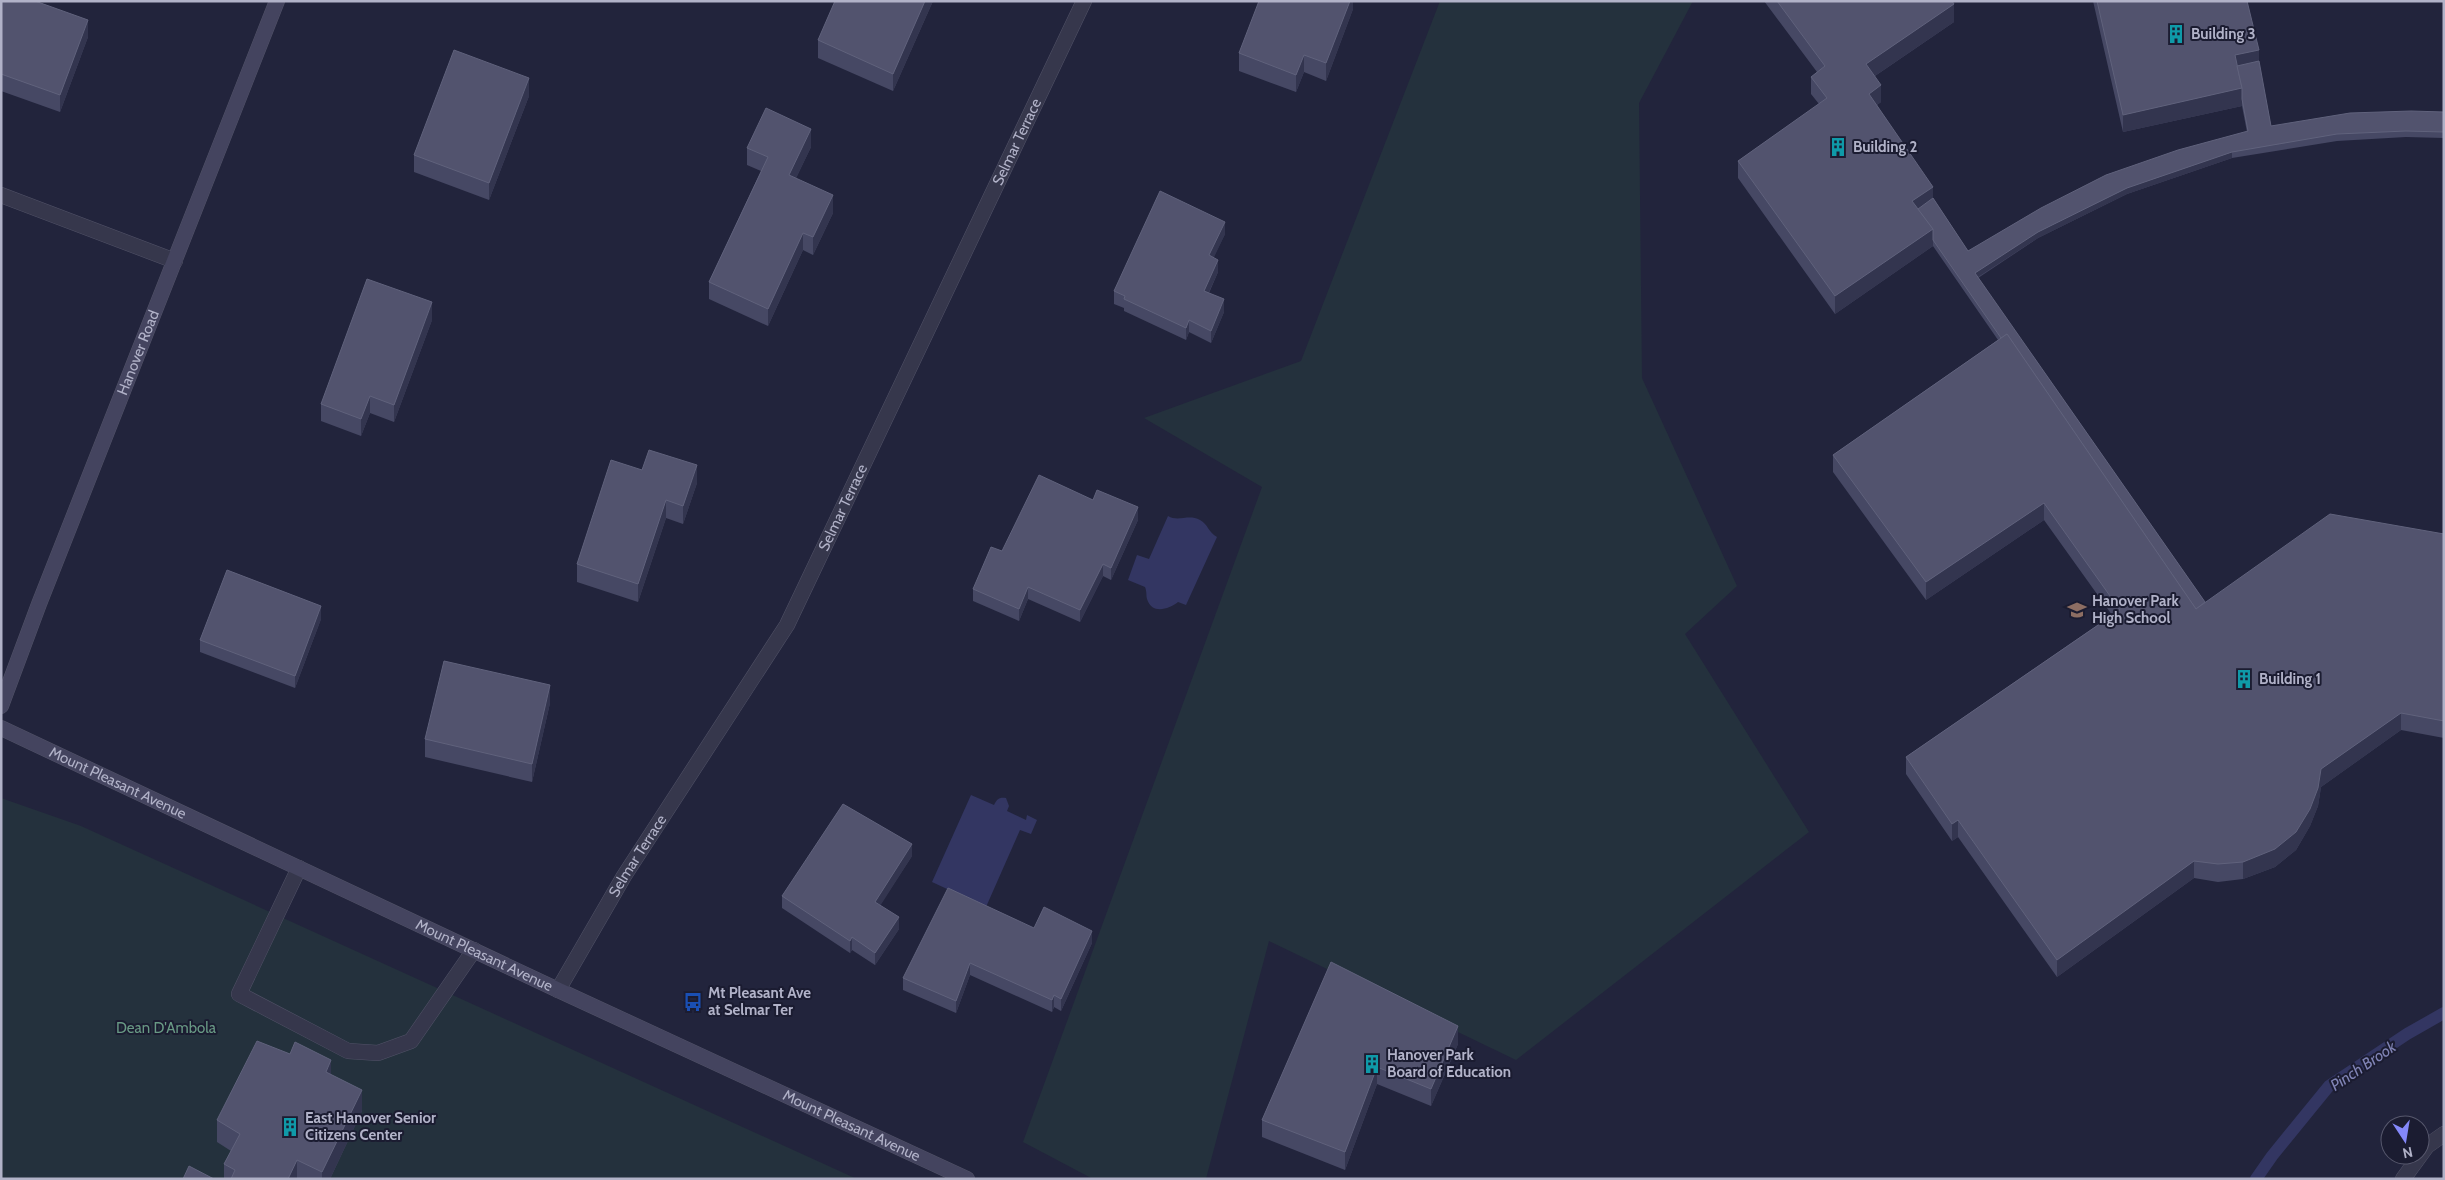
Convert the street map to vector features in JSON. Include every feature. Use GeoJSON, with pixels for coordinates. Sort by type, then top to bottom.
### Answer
{"type":"FeatureCollection","features":[{"type":"Feature","properties":{"kind":"street","name":"Hanover Road"},"geometry":{"type":"LineString","coordinates":[[1,706],[38,604],[277,1]]}},
{"type":"Feature","properties":{"kind":"street","name":"Selmar Terrace"},"geometry":{"type":"LineString","coordinates":[[558,990],[624,876],[787,624],[1084,1]]}},
{"type":"Feature","properties":{"kind":"street"},"geometry":{"type":"LineString","coordinates":[[1,195],[175,261]]}},
{"type":"Feature","properties":{"kind":"street","name":"Mount Pleasant Avenue"},"geometry":{"type":"LineString","coordinates":[[1,728],[558,990],[968,1179]]}},
{"type":"Feature","properties":{"kind":"street"},"geometry":{"type":"LineString","coordinates":[[299,868],[239,994],[348,1051],[378,1052],[411,1041],[474,950]]}},
{"type":"Feature","properties":{"kind":"street"},"geometry":{"type":"LineString","coordinates":[[2403,1179],[2427,1146],[2444,1134]]}},
{"type":"Feature","properties":{"kind":"green space"},"geometry":{"type":"Polygon","coordinates":[[[1440,1],[1693,1],[1639,103],[1642,378],[1737,586],[1685,634],[1809,832],[1516,1060],[1269,941],[1206,1179],[1093,1179],[1023,1142],[1262,487],[1144,418],[1301,361],[1440,1]]]}},
{"type":"Feature","properties":{"kind":"green space","name":"Dean D'Ambola"},"geometry":{"type":"Polygon","coordinates":[[[1,798],[81,826],[857,1179],[1,1179],[1,798]]]}},
{"type":"Feature","properties":{"kind":"water"},"geometry":{"type":"Polygon","coordinates":[[[1168,516],[1172,518],[1196,518],[1205,524],[1217,537],[1186,605],[1178,602],[1170,607],[1157,609],[1149,604],[1145,587],[1128,580],[1137,555],[1149,559],[1168,516]]]}},
{"type":"Feature","properties":{"kind":"water"},"geometry":{"type":"Polygon","coordinates":[[[971,795],[994,805],[999,799],[1006,798],[1009,806],[1007,811],[1026,820],[1027,815],[1037,820],[1031,834],[1020,830],[986,907],[932,882],[971,795]]]}},
{"type":"Feature","properties":{"kind":"building"},"geometry":{"type":"Polygon","coordinates":[[[1,1],[35,1],[88,20],[60,95],[1,74],[1,1]]]}},
{"type":"Feature","properties":{"kind":"building"},"geometry":{"type":"Polygon","coordinates":[[[835,1],[925,1],[893,74],[818,40],[835,1]]]}},
{"type":"Feature","properties":{"kind":"building"},"geometry":{"type":"Polygon","coordinates":[[[1259,1],[1350,1],[1326,63],[1304,55],[1296,75],[1239,53],[1259,1]]]}},
{"type":"Feature","properties":{"kind":"building","name":"Building 2"},"geometry":{"type":"Polygon","coordinates":[[[1777,1],[1952,1],[1954,4],[1866,64],[1881,85],[1869,94],[1933,187],[1912,201],[1933,229],[1835,296],[1738,161],[1827,98],[1811,77],[1825,66],[1777,1]]]}},
{"type":"Feature","properties":{"kind":"building","name":"Building 3"},"geometry":{"type":"Polygon","coordinates":[[[2097,1],[2247,1],[2259,50],[2235,55],[2242,88],[2123,115],[2097,1]]]}},
{"type":"Feature","properties":{"kind":"building"},"geometry":{"type":"Polygon","coordinates":[[[454,50],[529,78],[489,183],[414,155],[454,50]]]}},
{"type":"Feature","properties":{"kind":"building"},"geometry":{"type":"Polygon","coordinates":[[[2259,61],[2271,126],[2350,113],[2444,112],[2444,132],[2406,131],[2337,134],[2232,152],[2127,188],[2038,232],[1975,273],[2205,602],[2196,609],[2007,334],[2001,338],[1933,240],[1933,229],[1918,209],[1933,198],[1968,251],[2041,208],[2106,175],[2178,150],[2248,131],[2237,66],[2259,61]]]}},
{"type":"Feature","properties":{"kind":"building"},"geometry":{"type":"Polygon","coordinates":[[[766,108],[811,129],[789,175],[833,195],[813,237],[803,233],[768,309],[709,282],[768,157],[747,148],[766,108]]]}},
{"type":"Feature","properties":{"kind":"building"},"geometry":{"type":"Polygon","coordinates":[[[1160,191],[1225,222],[1209,255],[1218,260],[1204,291],[1224,299],[1211,331],[1189,320],[1186,328],[1124,299],[1125,296],[1114,291],[1160,191]]]}},
{"type":"Feature","properties":{"kind":"building"},"geometry":{"type":"Polygon","coordinates":[[[367,279],[432,302],[394,405],[370,396],[361,419],[321,404],[367,279]]]}},
{"type":"Feature","properties":{"kind":"building","name":"Building 1"},"geometry":{"type":"Polygon","coordinates":[[[2007,334],[2196,609],[2330,514],[2444,534],[2444,721],[2401,713],[2321,769],[2318,788],[2310,809],[2296,832],[2275,849],[2243,862],[2218,864],[2194,861],[2057,960],[1958,820],[1952,824],[1906,757],[2120,610],[2044,503],[1926,582],[1833,455],[2007,334]]]}},
{"type":"Feature","properties":{"kind":"building"},"geometry":{"type":"Polygon","coordinates":[[[649,450],[697,465],[683,506],[666,500],[638,584],[577,564],[611,460],[642,470],[649,450]]]}},
{"type":"Feature","properties":{"kind":"building"},"geometry":{"type":"Polygon","coordinates":[[[1039,475],[1093,500],[1097,490],[1138,507],[1111,568],[1103,564],[1080,610],[1028,587],[1019,609],[973,589],[991,547],[1002,551],[1039,475]]]}},
{"type":"Feature","properties":{"kind":"building"},"geometry":{"type":"Polygon","coordinates":[[[227,570],[321,606],[295,676],[200,640],[227,570]]]}},
{"type":"Feature","properties":{"kind":"building"},"geometry":{"type":"Polygon","coordinates":[[[444,661],[550,685],[532,764],[425,739],[444,661]]]}},
{"type":"Feature","properties":{"kind":"building"},"geometry":{"type":"Polygon","coordinates":[[[843,804],[912,844],[875,902],[899,917],[875,953],[852,937],[850,941],[782,896],[843,804]]]}},
{"type":"Feature","properties":{"kind":"building"},"geometry":{"type":"Polygon","coordinates":[[[948,888],[1034,928],[1044,907],[1092,931],[1061,999],[1054,995],[1052,1000],[970,963],[956,1001],[903,978],[948,888]]]}},
{"type":"Feature","properties":{"kind":"building","name":"Hanover Park Board of Education"},"geometry":{"type":"Polygon","coordinates":[[[1331,962],[1458,1026],[1431,1089],[1377,1067],[1345,1152],[1262,1120],[1331,962]]]}},
{"type":"Feature","properties":{"kind":"building","name":"East Hanover Senior Citizens Center"},"geometry":{"type":"Polygon","coordinates":[[[257,1041],[290,1054],[295,1042],[331,1060],[326,1072],[362,1090],[322,1172],[297,1160],[288,1179],[231,1179],[235,1170],[224,1164],[240,1134],[217,1120],[257,1041]]]}},
{"type":"Feature","properties":{"kind":"building"},"geometry":{"type":"Polygon","coordinates":[[[189,1166],[214,1179],[183,1179],[189,1166]]]}},
{"type":"Feature","properties":{"kind":"waterway","name":"Pinch Brook"},"geometry":{"type":"LineString","coordinates":[[2256,1179],[2272,1156],[2329,1086],[2407,1034],[2444,1013]]}},
{"type":"Feature","properties":{"kind":"place","name":"Building 3"},"geometry":{"type":"Point","coordinates":[2176,34]}},
{"type":"Feature","properties":{"kind":"place","name":"Building 2"},"geometry":{"type":"Point","coordinates":[1838,147]}},
{"type":"Feature","properties":{"kind":"place","name":"Hanover Park High School"},"geometry":{"type":"Point","coordinates":[2077,610]}},
{"type":"Feature","properties":{"kind":"place","name":"Building 1"},"geometry":{"type":"Point","coordinates":[2244,679]}},
{"type":"Feature","properties":{"kind":"place","name":"Mt Pleasant Ave at Selmar Ter"},"geometry":{"type":"Point","coordinates":[693,1002]}},
{"type":"Feature","properties":{"kind":"place","name":"Hanover Park Board of Education"},"geometry":{"type":"Point","coordinates":[1372,1064]}},
{"type":"Feature","properties":{"kind":"place","name":"East Hanover Senior Citizens Center"},"geometry":{"type":"Point","coordinates":[290,1127]}}]}
